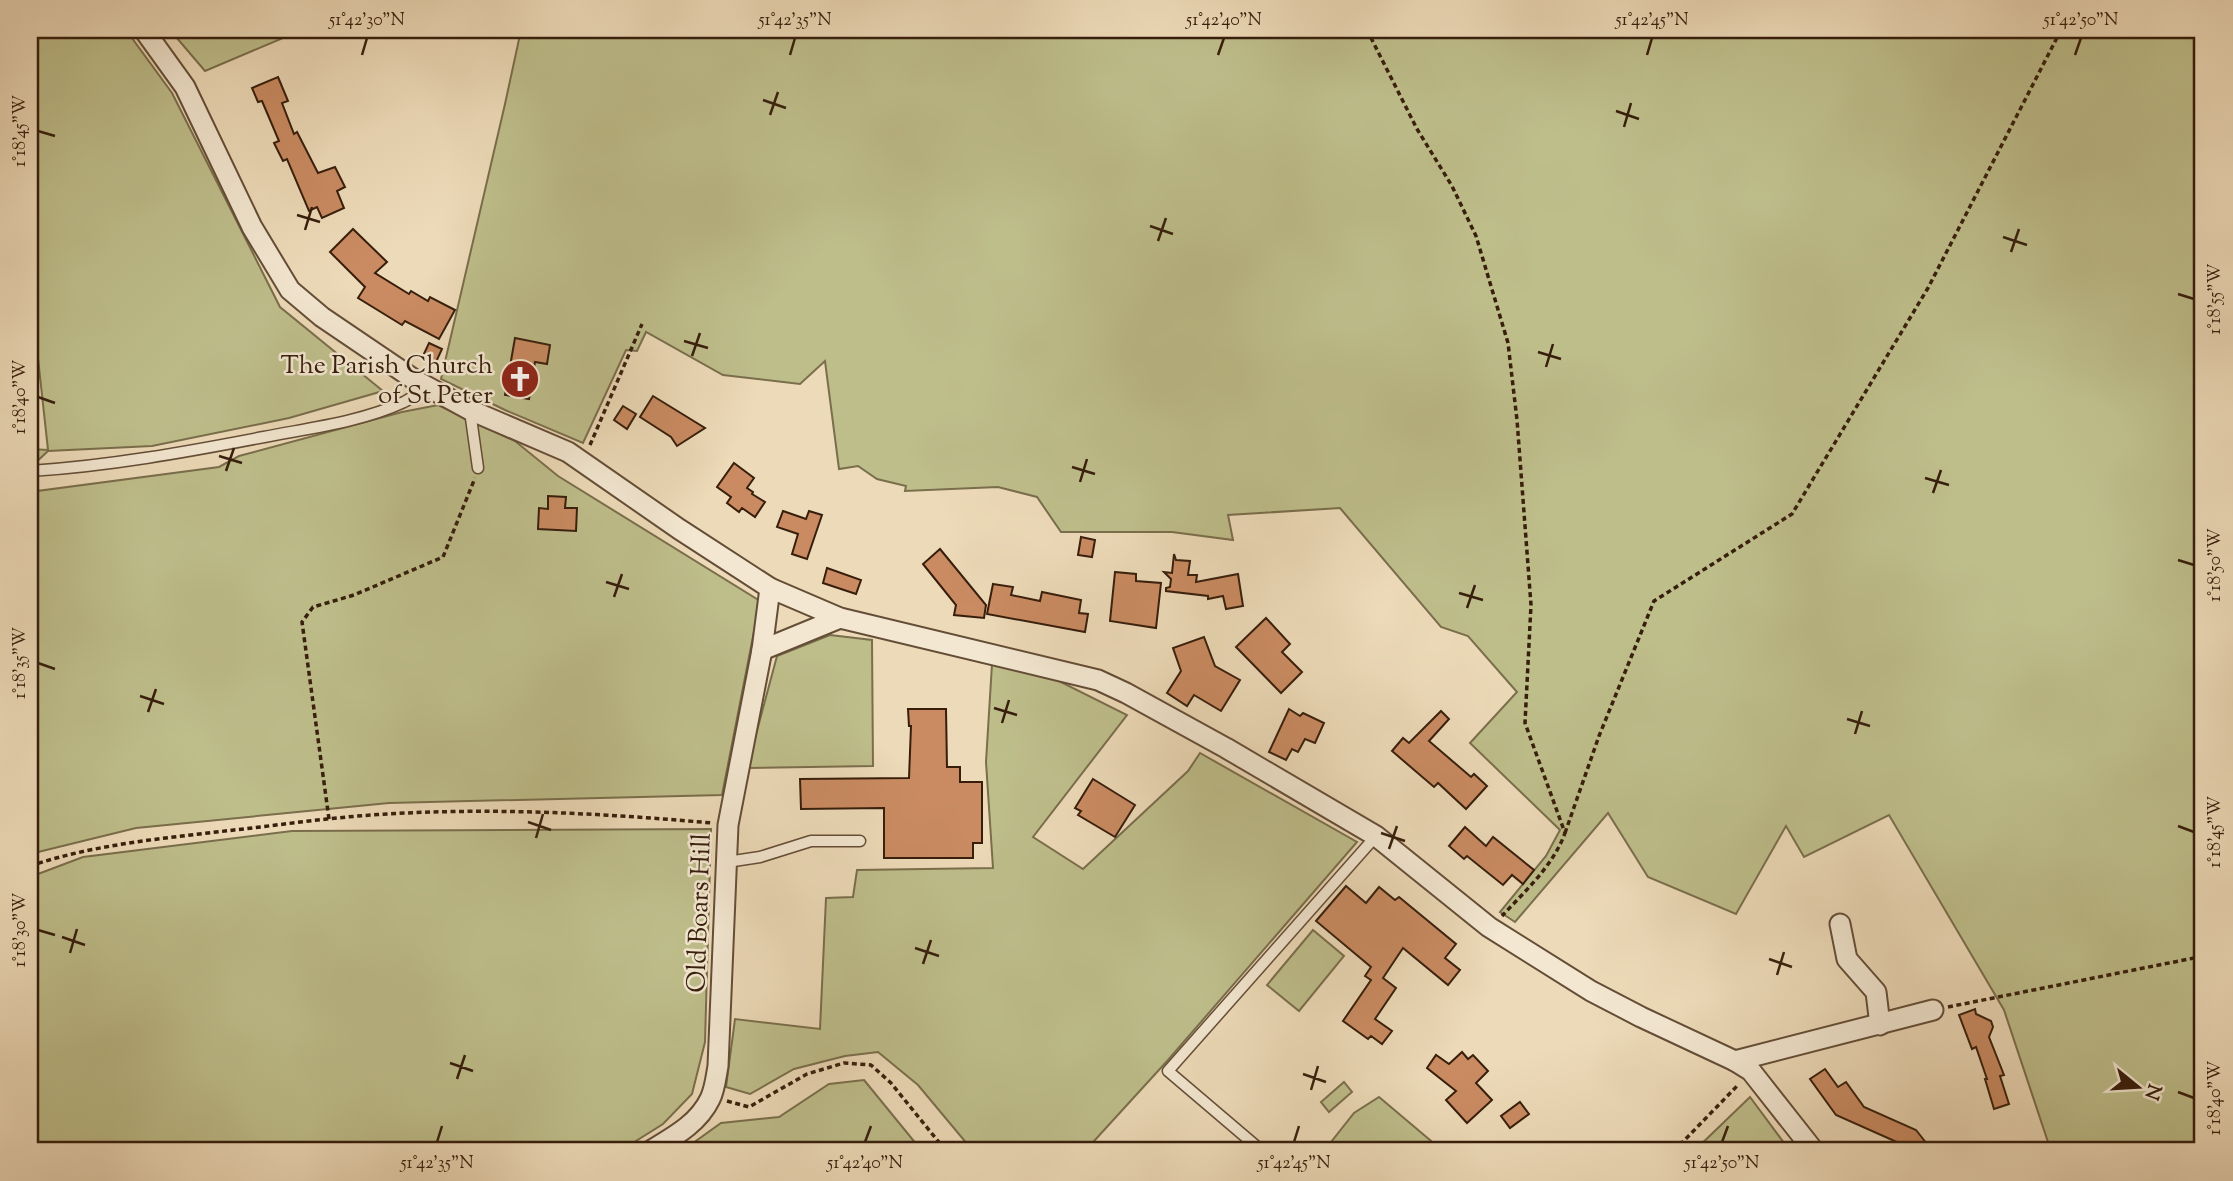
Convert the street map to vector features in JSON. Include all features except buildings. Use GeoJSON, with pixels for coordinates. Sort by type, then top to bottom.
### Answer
{"type":"FeatureCollection","features":[{"type":"Feature","properties":{"kind":"street"},"geometry":{"type":"LineString","coordinates":[[144,30],[185,87],[252,227],[290,289],[322,317],[427,387],[470,410],[568,452],[770,588],[840,618],[1098,680],[1226,748],[1376,836],[1489,927],[1591,991],[1743,1066],[1814,1151]]}},
{"type":"Feature","properties":{"kind":"street","name":"Old Boars Hill"},"geometry":{"type":"LineString","coordinates":[[650,1151],[680,1133],[700,1116],[711,1098],[718,1066],[728,825],[762,650],[770,588]]}},
{"type":"Feature","properties":{"kind":"street"},"geometry":{"type":"LineString","coordinates":[[762,650],[840,618]]}},
{"type":"Feature","properties":{"kind":"street"},"geometry":{"type":"LineString","coordinates":[[1840,924],[1847,959],[1875,992],[1880,1025]]}},
{"type":"Feature","properties":{"kind":"street"},"geometry":{"type":"LineString","coordinates":[[1743,1066],[1933,1010]]}},
{"type":"Feature","properties":{"kind":"lane"},"geometry":{"type":"LineString","coordinates":[[30,471],[163,457],[315,428],[406,401],[427,387]]}},
{"type":"Feature","properties":{"kind":"lane"},"geometry":{"type":"LineString","coordinates":[[470,410],[478,468]]}},
{"type":"Feature","properties":{"kind":"lane"},"geometry":{"type":"LineString","coordinates":[[1262,1151],[1168,1071],[1376,836]]}},
{"type":"Feature","properties":{"kind":"lane"},"geometry":{"type":"LineString","coordinates":[[727,862],[760,858],[811,841],[860,841]]}},
{"type":"Feature","properties":{"kind":"path"},"geometry":{"type":"LineString","coordinates":[[1367,30],[1417,129],[1452,186],[1476,236],[1508,343],[1517,420],[1531,605],[1525,723],[1565,833]]}},
{"type":"Feature","properties":{"kind":"path"},"geometry":{"type":"LineString","coordinates":[[1489,927],[1542,873],[1561,844],[1599,736],[1654,601],[1792,514],[1928,288],[2061,30]]}},
{"type":"Feature","properties":{"kind":"path"},"geometry":{"type":"LineString","coordinates":[[583,463],[642,324]]}},
{"type":"Feature","properties":{"kind":"path"},"geometry":{"type":"LineString","coordinates":[[329,819],[302,622],[313,607],[354,595],[443,557],[478,468]]}},
{"type":"Feature","properties":{"kind":"path"},"geometry":{"type":"LineString","coordinates":[[30,866],[54,858],[148,840],[371,815],[508,811],[637,817],[728,825]]}},
{"type":"Feature","properties":{"kind":"path"},"geometry":{"type":"LineString","coordinates":[[1933,1010],[2203,954]]}},
{"type":"Feature","properties":{"kind":"path"},"geometry":{"type":"LineString","coordinates":[[711,1098],[749,1107],[807,1074],[844,1063],[872,1065],[891,1083],[946,1151]]}},
{"type":"Feature","properties":{"kind":"path"},"geometry":{"type":"LineString","coordinates":[[1674,1151],[1743,1066]]}},
{"type":"Feature","properties":{"kind":"green space"},"geometry":{"type":"Polygon","coordinates":[[[30,30],[126,30],[172,93],[280,307],[383,391],[289,418],[152,446],[48,451],[30,468],[30,449],[48,450],[30,285],[30,30]]]}},
{"type":"Feature","properties":{"kind":"green space"},"geometry":{"type":"Polygon","coordinates":[[[170,30],[302,30],[205,71],[170,30]]]}},
{"type":"Feature","properties":{"kind":"green space"},"geometry":{"type":"Polygon","coordinates":[[[521,30],[2203,30],[2203,1151],[2051,1151],[2004,1010],[1889,815],[1804,857],[1786,826],[1736,914],[1648,877],[1608,813],[1515,922],[1500,912],[1546,856],[1560,830],[1470,743],[1517,692],[1468,636],[1441,627],[1340,508],[1228,515],[1233,540],[1172,532],[1061,532],[1037,497],[998,487],[905,491],[906,486],[877,479],[858,466],[839,469],[825,361],[800,384],[723,375],[646,332],[637,351],[626,350],[583,443],[441,379],[521,30]]]}},
{"type":"Feature","properties":{"kind":"green space"},"geometry":{"type":"Polygon","coordinates":[[[438,405],[515,441],[558,476],[760,601],[722,795],[389,803],[136,828],[30,854],[30,492],[219,467],[239,456],[402,412],[438,405]]]}},
{"type":"Feature","properties":{"kind":"green space"},"geometry":{"type":"Polygon","coordinates":[[[830,635],[872,640],[873,766],[747,768],[777,656],[830,635]]]}},
{"type":"Feature","properties":{"kind":"green space"},"geometry":{"type":"Polygon","coordinates":[[[992,664],[1053,678],[1127,715],[1033,837],[1083,869],[1188,771],[1200,753],[1357,842],[1168,1060],[1085,1151],[973,1151],[918,1085],[878,1052],[845,1056],[794,1069],[750,1094],[726,1087],[735,1019],[820,1029],[826,898],[853,897],[857,870],[993,868],[986,762],[992,664]]]}},
{"type":"Feature","properties":{"kind":"green space"},"geometry":{"type":"Polygon","coordinates":[[[711,829],[705,1042],[692,1094],[663,1124],[620,1151],[30,1151],[30,877],[83,857],[292,831],[711,829]]]}},
{"type":"Feature","properties":{"kind":"green space"},"geometry":{"type":"Polygon","coordinates":[[[1313,930],[1344,956],[1299,1011],[1267,985],[1313,930]]]}},
{"type":"Feature","properties":{"kind":"green space"},"geometry":{"type":"Polygon","coordinates":[[[864,1080],[922,1151],[682,1151],[721,1123],[779,1117],[829,1084],[864,1080]]]}},
{"type":"Feature","properties":{"kind":"green space"},"geometry":{"type":"Polygon","coordinates":[[[1344,1082],[1352,1092],[1329,1112],[1321,1102],[1344,1082]]]}},
{"type":"Feature","properties":{"kind":"green space"},"geometry":{"type":"Polygon","coordinates":[[[1379,1097],[1443,1151],[1324,1151],[1354,1113],[1379,1097]]]}},
{"type":"Feature","properties":{"kind":"green space"},"geometry":{"type":"Polygon","coordinates":[[[1750,1097],[1790,1151],[1694,1151],[1750,1097]]]}},
{"type":"Feature","properties":{"kind":"place","name":"The Parish Church of St Peter"},"geometry":{"type":"Point","coordinates":[520,379]}}]}
